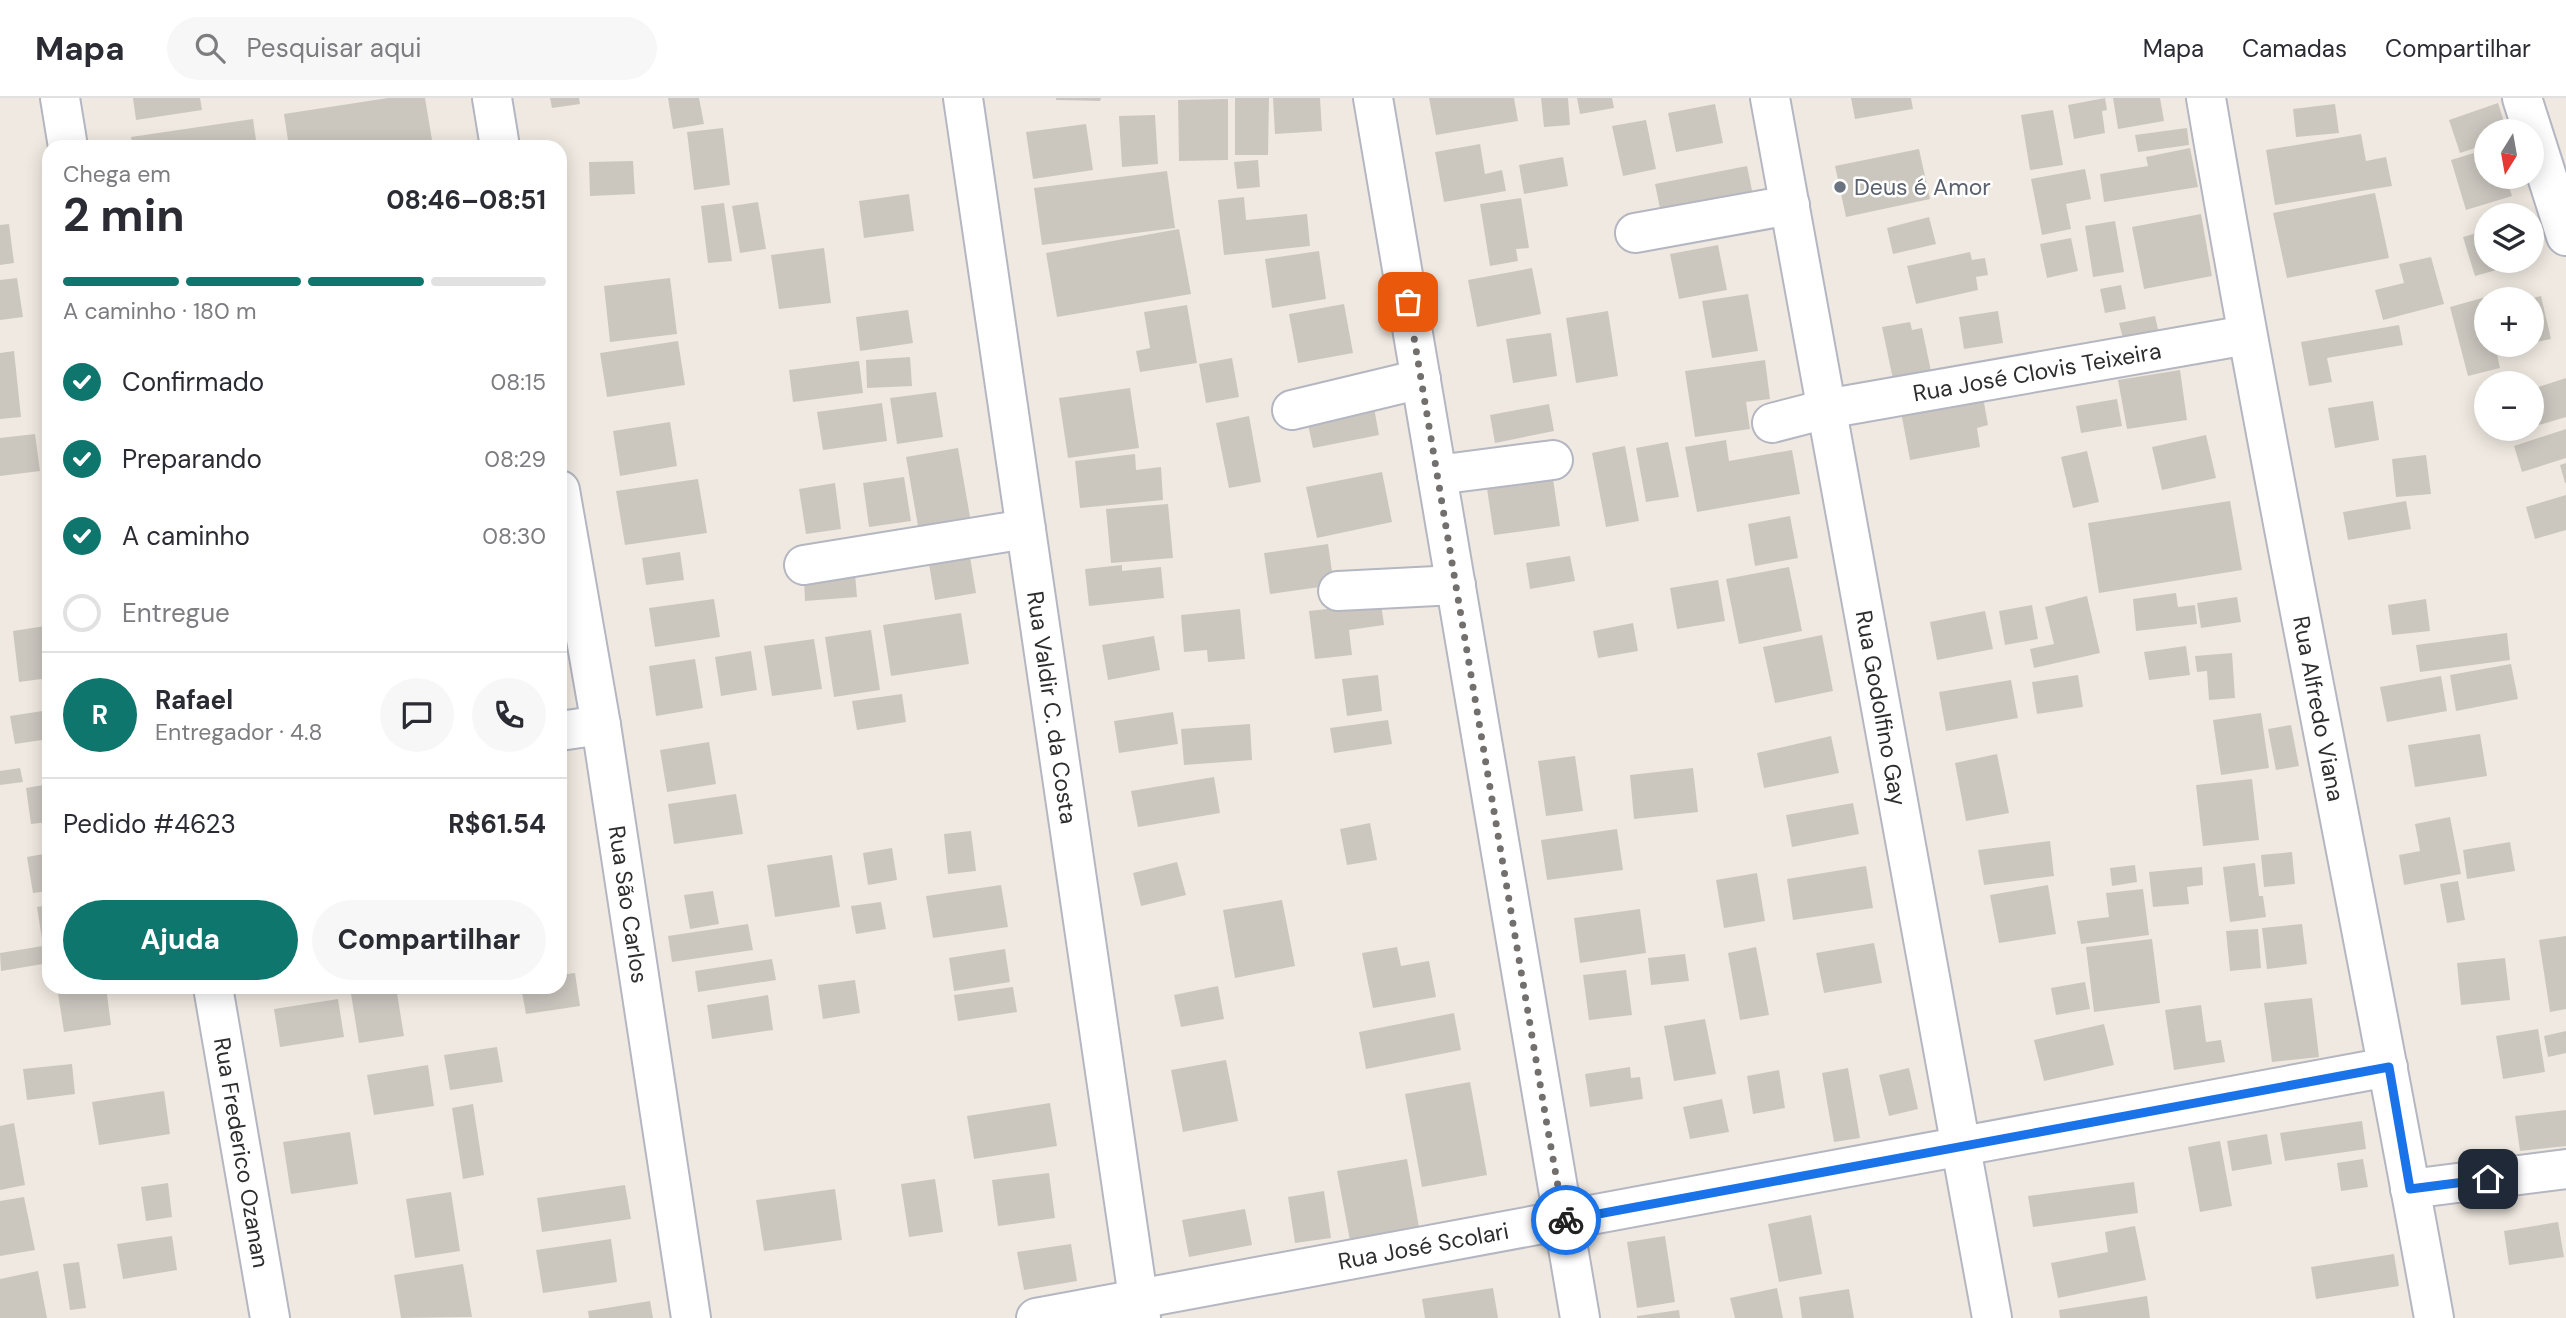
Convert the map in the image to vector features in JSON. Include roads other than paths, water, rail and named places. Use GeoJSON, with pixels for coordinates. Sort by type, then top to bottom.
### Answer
{"type":"FeatureCollection","features":[{"type":"Feature","properties":{"kind":"street"},"geometry":{"type":"LineString","coordinates":[[60,98],[67,140]]}},
{"type":"Feature","properties":{"kind":"street"},"geometry":{"type":"LineString","coordinates":[[492,98],[499,140]]}},
{"type":"Feature","properties":{"kind":"street","name":"Rua Valdir C. da Costa"},"geometry":{"type":"LineString","coordinates":[[963,98],[1140,1309]]}},
{"type":"Feature","properties":{"kind":"street"},"geometry":{"type":"LineString","coordinates":[[1373,98],[1580,1318]]}},
{"type":"Feature","properties":{"kind":"street","name":"Rua Godolfino Gay"},"geometry":{"type":"LineString","coordinates":[[1770,98],[1992,1318]]}},
{"type":"Feature","properties":{"kind":"street","name":"Rua Alfredo Viana"},"geometry":{"type":"LineString","coordinates":[[2206,98],[2247,335],[2389,1067],[2434,1318]]}},
{"type":"Feature","properties":{"kind":"street"},"geometry":{"type":"LineString","coordinates":[[2522,98],[2566,236]]}},
{"type":"Feature","properties":{"kind":"street"},"geometry":{"type":"LineString","coordinates":[[1635,233],[1790,205]]}},
{"type":"Feature","properties":{"kind":"street","name":"Rua José Clovis Teixeira"},"geometry":{"type":"LineString","coordinates":[[1772,423],[1826,409],[2247,335]]}},
{"type":"Feature","properties":{"kind":"street"},"geometry":{"type":"LineString","coordinates":[[1292,410],[1421,379]]}},
{"type":"Feature","properties":{"kind":"street"},"geometry":{"type":"LineString","coordinates":[[1437,475],[1553,460]]}},
{"type":"Feature","properties":{"kind":"street"},"geometry":{"type":"LineString","coordinates":[[804,565],[1026,529]]}},
{"type":"Feature","properties":{"kind":"street","name":"Rua São Carlos"},"geometry":{"type":"LineString","coordinates":[[567,530],[601,725],[691,1318]]}},
{"type":"Feature","properties":{"kind":"street"},"geometry":{"type":"LineString","coordinates":[[1338,591],[1456,585]]}},
{"type":"Feature","properties":{"kind":"street"},"geometry":{"type":"LineString","coordinates":[[567,730],[601,725]]}},
{"type":"Feature","properties":{"kind":"street","name":"Rua Frederico Ozanan"},"geometry":{"type":"LineString","coordinates":[[214,994],[270,1318]]}},
{"type":"Feature","properties":{"kind":"street","name":"Rua José Scolari"},"geometry":{"type":"LineString","coordinates":[[1036,1318],[1140,1309],[1564,1220],[2389,1067]]}},
{"type":"Feature","properties":{"kind":"street"},"geometry":{"type":"LineString","coordinates":[[2410,1189],[2566,1169]]}},
{"type":"Feature","properties":{"kind":"place","name":"Deus é Amor"},"geometry":{"type":"Point","coordinates":[1840,187]}}]}
